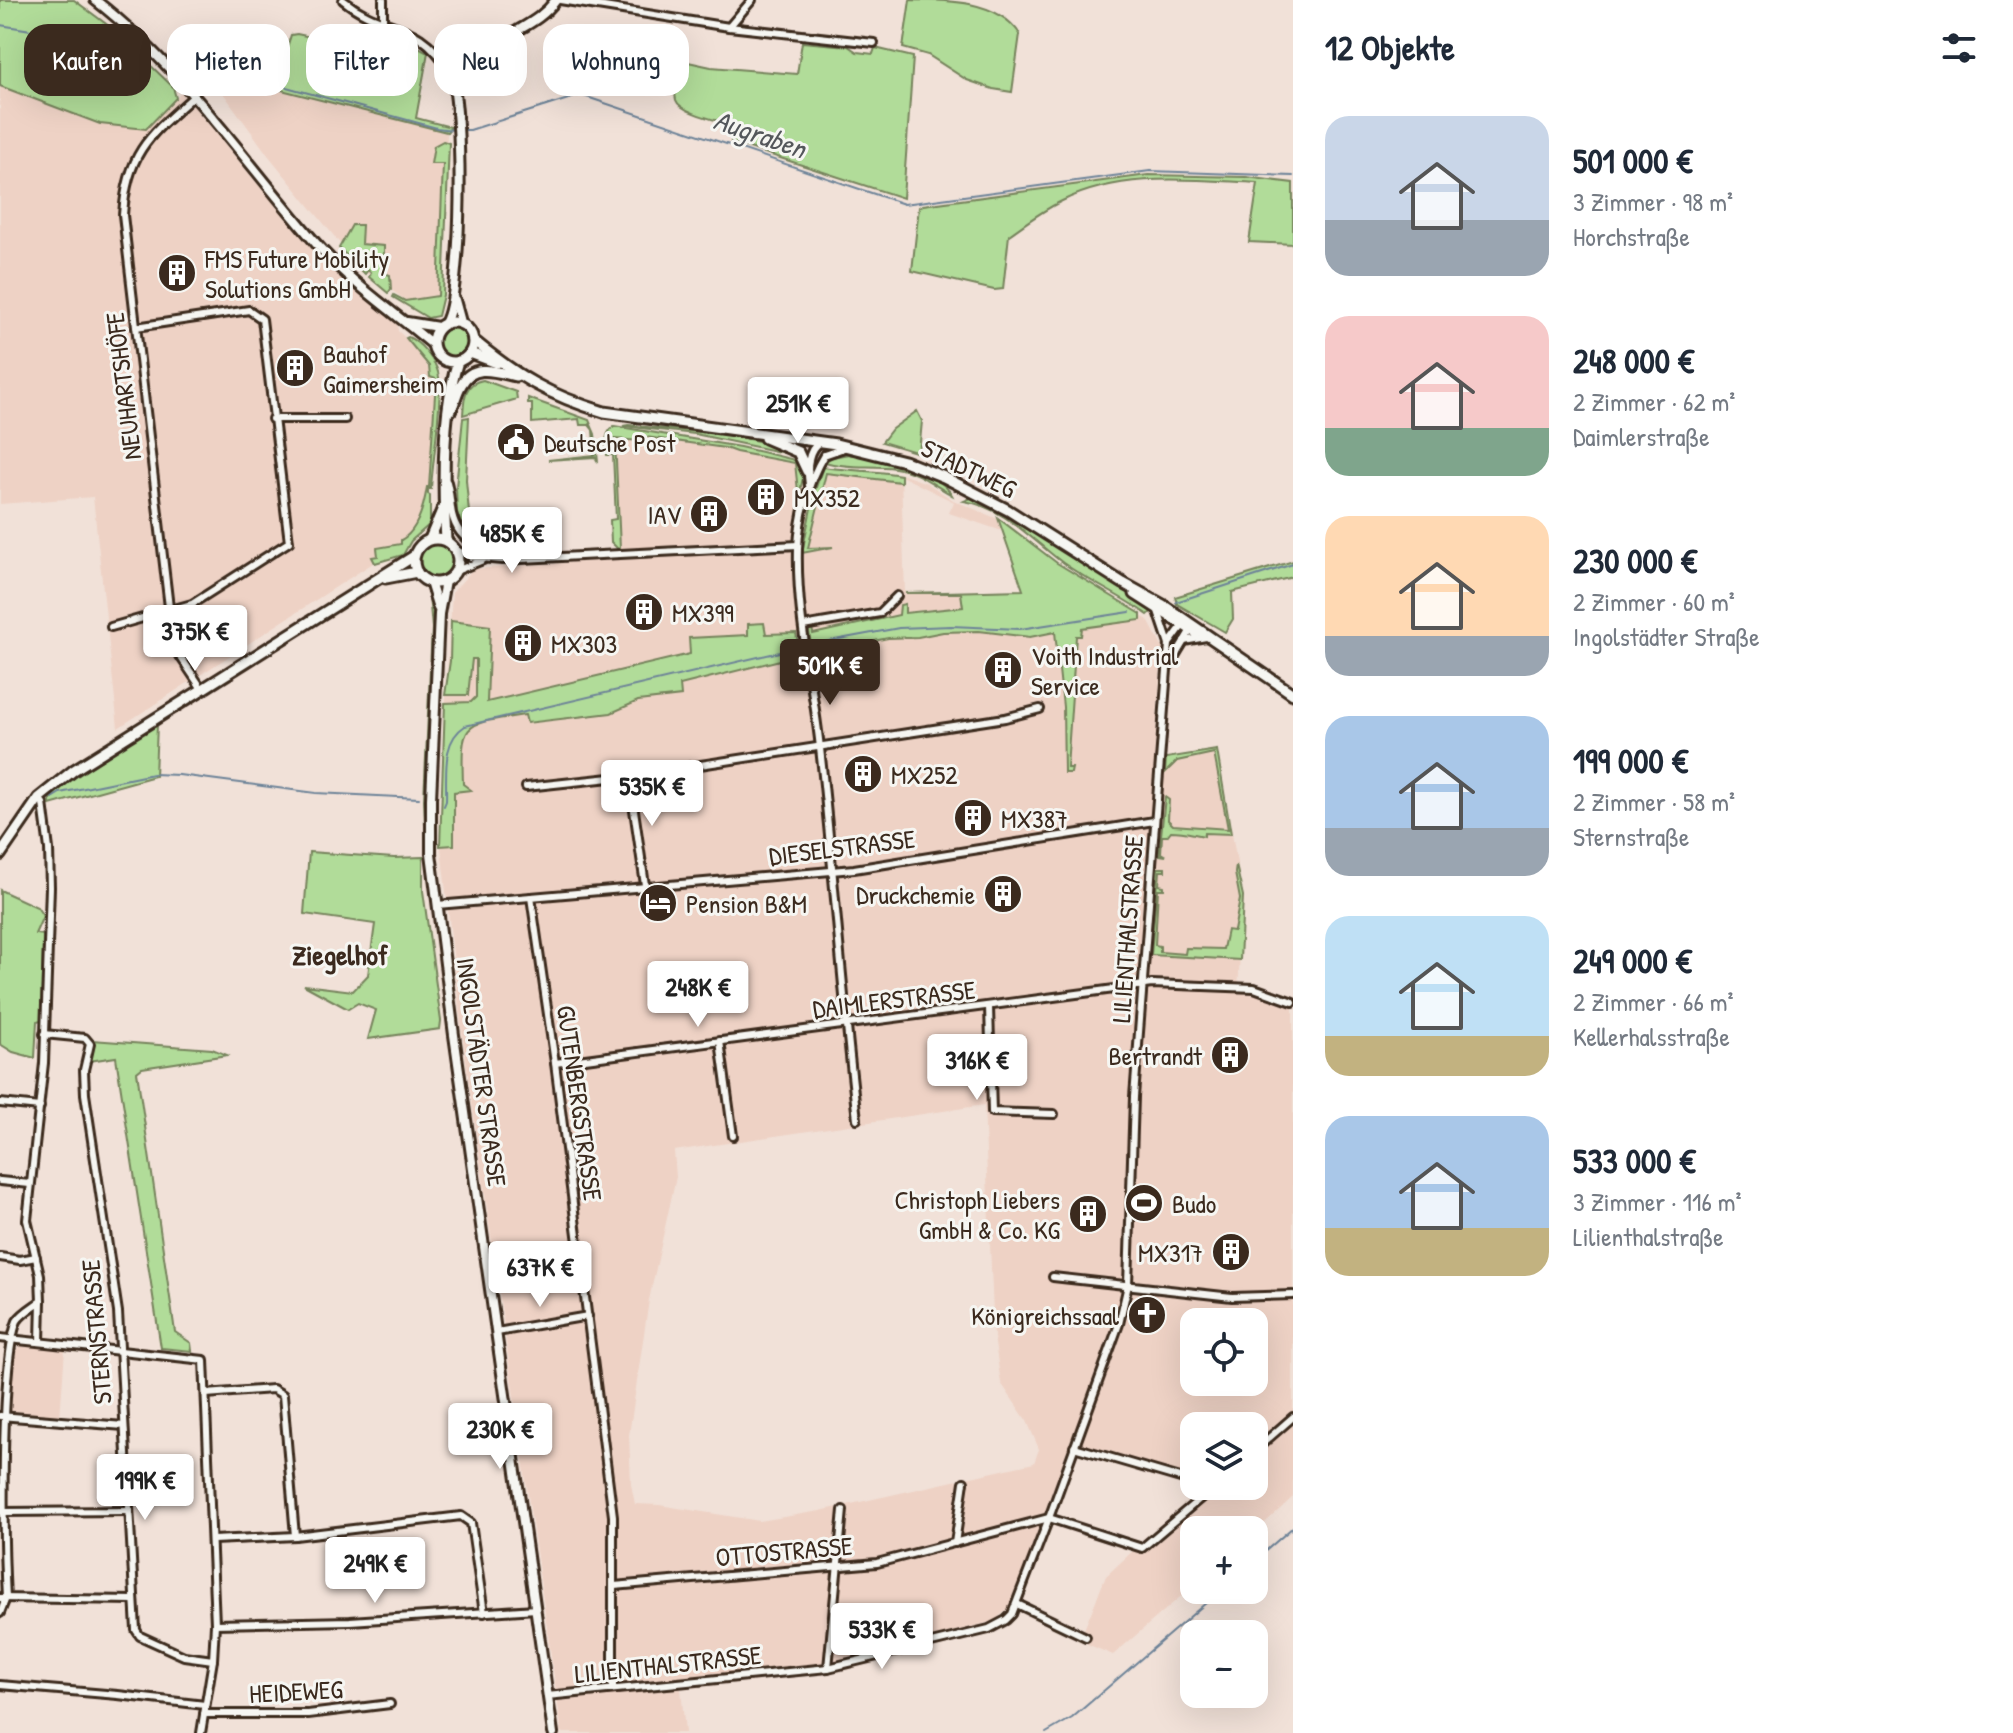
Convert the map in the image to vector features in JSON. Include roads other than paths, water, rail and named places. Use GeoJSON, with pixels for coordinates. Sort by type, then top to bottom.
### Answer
{"type":"FeatureCollection","features":[{"type":"Feature","properties":{"kind":"main road"},"geometry":{"type":"LineString","coordinates":[[441,359],[458,361],[470,353],[471,333],[461,322],[441,325],[432,344],[441,359],[450,392]]}},
{"type":"Feature","properties":{"kind":"main road","name":"STADTWEG"},"geometry":{"type":"LineString","coordinates":[[473,340],[519,377],[570,402],[604,412],[820,442],[904,461],[978,493],[1038,528],[1293,694]]}},
{"type":"Feature","properties":{"kind":"main road","name":"STADTWEG"},"geometry":{"type":"LineString","coordinates":[[470,353],[504,366]]}},
{"type":"Feature","properties":{"kind":"main road"},"geometry":{"type":"LineString","coordinates":[[446,541],[444,505],[450,392],[458,361]]}},
{"type":"Feature","properties":{"kind":"main road"},"geometry":{"type":"LineString","coordinates":[[449,413],[462,382],[471,373],[488,370],[519,377]]}},
{"type":"Feature","properties":{"kind":"main road"},"geometry":{"type":"LineString","coordinates":[[750,432],[793,448],[804,460],[807,471]]}},
{"type":"Feature","properties":{"kind":"main road"},"geometry":{"type":"LineString","coordinates":[[0,855],[39,798],[74,770],[414,556],[420,545],[430,539],[444,505]]}},
{"type":"Feature","properties":{"kind":"main road"},"geometry":{"type":"LineString","coordinates":[[414,556],[417,572],[430,582],[445,581],[456,571],[456,550],[446,541],[430,539]]}},
{"type":"Feature","properties":{"kind":"main road"},"geometry":{"type":"LineString","coordinates":[[376,582],[417,572]]}},
{"type":"Feature","properties":{"kind":"main road","name":"STADTWEG"},"geometry":{"type":"LineString","coordinates":[[1123,583],[1158,611],[1218,643]]}},
{"type":"Feature","properties":{"kind":"street"},"geometry":{"type":"LineString","coordinates":[[95,0],[131,30],[167,68]]}},
{"type":"Feature","properties":{"kind":"street"},"geometry":{"type":"LineString","coordinates":[[343,0],[363,15],[402,27],[421,37],[434,49]]}},
{"type":"Feature","properties":{"kind":"street"},"geometry":{"type":"LineString","coordinates":[[383,0],[383,21]]}},
{"type":"Feature","properties":{"kind":"street"},"geometry":{"type":"LineString","coordinates":[[527,26],[558,0],[729,27],[874,43]]}},
{"type":"Feature","properties":{"kind":"street"},"geometry":{"type":"LineString","coordinates":[[729,27],[752,0]]}},
{"type":"Feature","properties":{"kind":"street"},"geometry":{"type":"LineString","coordinates":[[194,96],[323,251],[361,287],[432,344]]}},
{"type":"Feature","properties":{"kind":"street","name":"NEUHARTSHÖFE"},"geometry":{"type":"LineString","coordinates":[[194,96],[148,139],[132,166],[125,192],[124,234],[168,612],[180,656],[202,689]]}},
{"type":"Feature","properties":{"kind":"street"},"geometry":{"type":"LineString","coordinates":[[457,96],[460,135],[454,294],[461,322]]}},
{"type":"Feature","properties":{"kind":"street"},"geometry":{"type":"LineString","coordinates":[[407,322],[441,325],[454,294]]}},
{"type":"Feature","properties":{"kind":"street"},"geometry":{"type":"LineString","coordinates":[[111,627],[192,604],[289,542],[262,319],[249,310],[136,327]]}},
{"type":"Feature","properties":{"kind":"street"},"geometry":{"type":"LineString","coordinates":[[272,419],[345,419]]}},
{"type":"Feature","properties":{"kind":"street"},"geometry":{"type":"LineString","coordinates":[[809,487],[807,471],[813,447],[820,442]]}},
{"type":"Feature","properties":{"kind":"street"},"geometry":{"type":"LineString","coordinates":[[850,447],[824,455],[809,487],[798,545],[803,626],[820,747],[845,1026],[857,1119]]}},
{"type":"Feature","properties":{"kind":"street"},"geometry":{"type":"LineString","coordinates":[[446,479],[453,519],[470,542],[492,553],[533,559]]}},
{"type":"Feature","properties":{"kind":"street"},"geometry":{"type":"LineString","coordinates":[[456,550],[485,559],[533,559],[798,545]]}},
{"type":"Feature","properties":{"kind":"street"},"geometry":{"type":"LineString","coordinates":[[456,571],[485,559]]}},
{"type":"Feature","properties":{"kind":"street"},"geometry":{"type":"LineString","coordinates":[[439,614],[445,581]]}},
{"type":"Feature","properties":{"kind":"street"},"geometry":{"type":"LineString","coordinates":[[430,582],[439,614]]}},
{"type":"Feature","properties":{"kind":"street"},"geometry":{"type":"LineString","coordinates":[[803,626],[880,613],[897,596]]}},
{"type":"Feature","properties":{"kind":"street","name":"LILIENTHALSTRASSE"},"geometry":{"type":"LineString","coordinates":[[547,1696],[828,1668],[989,1629],[1006,1620],[1017,1604],[1119,1324],[1128,1285],[1134,1097],[1168,670],[1169,644],[1158,611]]}},
{"type":"Feature","properties":{"kind":"street","name":"INGOLSTÄDTER STRASSE"},"geometry":{"type":"LineString","coordinates":[[439,614],[431,844],[437,905],[553,1733]]}},
{"type":"Feature","properties":{"kind":"street"},"geometry":{"type":"LineString","coordinates":[[1169,644],[1187,624]]}},
{"type":"Feature","properties":{"kind":"street","name":"LILIENTHALSTRASSE"},"geometry":{"type":"LineString","coordinates":[[1168,670],[1184,641],[1187,624]]}},
{"type":"Feature","properties":{"kind":"street"},"geometry":{"type":"LineString","coordinates":[[1184,641],[1206,637]]}},
{"type":"Feature","properties":{"kind":"street"},"geometry":{"type":"LineString","coordinates":[[526,787],[629,776],[995,719],[1040,709]]}},
{"type":"Feature","properties":{"kind":"street"},"geometry":{"type":"LineString","coordinates":[[629,776],[645,885]]}},
{"type":"Feature","properties":{"kind":"street"},"geometry":{"type":"LineString","coordinates":[[39,798],[43,803],[49,849],[50,887],[40,1107],[27,1220],[36,1257],[41,1301],[40,1342]]}},
{"type":"Feature","properties":{"kind":"street","name":"DIESELSTRASSE"},"geometry":{"type":"LineString","coordinates":[[437,905],[832,871],[1154,821]]}},
{"type":"Feature","properties":{"kind":"street","name":"GUTENBERGSTRASSE"},"geometry":{"type":"LineString","coordinates":[[531,897],[613,1516],[613,1688]]}},
{"type":"Feature","properties":{"kind":"street","name":"DAIMLERSTRASSE"},"geometry":{"type":"LineString","coordinates":[[555,1063],[1160,983],[1254,988],[1293,1002]]}},
{"type":"Feature","properties":{"kind":"street"},"geometry":{"type":"LineString","coordinates":[[989,1007],[992,1112],[1054,1114]]}},
{"type":"Feature","properties":{"kind":"street","name":"STERNSTRASSE"},"geometry":{"type":"LineString","coordinates":[[44,1034],[89,1041],[84,1070],[85,1094],[118,1312],[136,1630],[140,1636],[184,1656],[213,1660]]}},
{"type":"Feature","properties":{"kind":"street"},"geometry":{"type":"LineString","coordinates":[[720,1041],[733,1136]]}},
{"type":"Feature","properties":{"kind":"street"},"geometry":{"type":"LineString","coordinates":[[0,1103],[40,1107]]}},
{"type":"Feature","properties":{"kind":"street"},"geometry":{"type":"LineString","coordinates":[[0,1181],[30,1184]]}},
{"type":"Feature","properties":{"kind":"street"},"geometry":{"type":"LineString","coordinates":[[0,1257],[20,1260],[36,1257]]}},
{"type":"Feature","properties":{"kind":"street"},"geometry":{"type":"LineString","coordinates":[[1053,1277],[1232,1297],[1293,1295]]}},
{"type":"Feature","properties":{"kind":"street"},"geometry":{"type":"LineString","coordinates":[[0,1613],[3,1598],[0,1416],[4,1338],[18,1318],[41,1301]]}},
{"type":"Feature","properties":{"kind":"street"},"geometry":{"type":"LineString","coordinates":[[497,1332],[588,1316]]}},
{"type":"Feature","properties":{"kind":"street"},"geometry":{"type":"LineString","coordinates":[[4,1338],[204,1360],[215,1624],[213,1660],[201,1733]]}},
{"type":"Feature","properties":{"kind":"street"},"geometry":{"type":"LineString","coordinates":[[206,1394],[273,1389],[283,1395],[295,1536]]}},
{"type":"Feature","properties":{"kind":"street"},"geometry":{"type":"LineString","coordinates":[[0,1416],[124,1426]]}},
{"type":"Feature","properties":{"kind":"street"},"geometry":{"type":"LineString","coordinates":[[1268,1439],[1293,1417]]}},
{"type":"Feature","properties":{"kind":"street"},"geometry":{"type":"LineString","coordinates":[[1074,1447],[1180,1478]]}},
{"type":"Feature","properties":{"kind":"street"},"geometry":{"type":"LineString","coordinates":[[955,1543],[964,1482]]}},
{"type":"Feature","properties":{"kind":"street"},"geometry":{"type":"LineString","coordinates":[[1049,1518],[1142,1548],[1196,1500]]}},
{"type":"Feature","properties":{"kind":"street"},"geometry":{"type":"LineString","coordinates":[[828,1668],[843,1510]]}},
{"type":"Feature","properties":{"kind":"street"},"geometry":{"type":"LineString","coordinates":[[2,1512],[129,1511]]}},
{"type":"Feature","properties":{"kind":"street"},"geometry":{"type":"LineString","coordinates":[[213,1540],[295,1536],[461,1516],[471,1523],[484,1613]]}},
{"type":"Feature","properties":{"kind":"street","name":"OTTOSTRASSE"},"geometry":{"type":"LineString","coordinates":[[614,1586],[877,1563],[1049,1518]]}},
{"type":"Feature","properties":{"kind":"street"},"geometry":{"type":"LineString","coordinates":[[3,1598],[134,1600]]}},
{"type":"Feature","properties":{"kind":"street"},"geometry":{"type":"LineString","coordinates":[[1017,1604],[1086,1637]]}},
{"type":"Feature","properties":{"kind":"street"},"geometry":{"type":"LineString","coordinates":[[215,1624],[350,1621],[536,1609]]}},
{"type":"Feature","properties":{"kind":"street","name":"HEIDEWEG"},"geometry":{"type":"LineString","coordinates":[[0,1685],[118,1695],[205,1710],[308,1714],[390,1704]]}},
{"type":"Feature","properties":{"kind":"waterway","name":"Augraben"},"geometry":{"type":"LineString","coordinates":[[0,25],[24,29]]}},
{"type":"Feature","properties":{"kind":"waterway","name":"Augraben"},"geometry":{"type":"LineString","coordinates":[[290,88],[453,130]]}},
{"type":"Feature","properties":{"kind":"waterway","name":"Augraben"},"geometry":{"type":"LineString","coordinates":[[459,130],[470,130],[581,95],[904,204],[1150,171],[1293,176]]}},
{"type":"Feature","properties":{"kind":"waterway"},"geometry":{"type":"LineString","coordinates":[[1176,602],[1293,564]]}},
{"type":"Feature","properties":{"kind":"waterway"},"geometry":{"type":"LineString","coordinates":[[813,644],[899,628],[951,626],[1020,629],[1130,612]]}},
{"type":"Feature","properties":{"kind":"waterway"},"geometry":{"type":"LineString","coordinates":[[444,806],[449,749],[457,732],[465,726],[801,647]]}},
{"type":"Feature","properties":{"kind":"waterway"},"geometry":{"type":"LineString","coordinates":[[52,798],[60,793],[153,774],[316,793],[419,798]]}},
{"type":"Feature","properties":{"kind":"waterway"},"geometry":{"type":"LineString","coordinates":[[1268,1549],[1293,1527]]}},
{"type":"Feature","properties":{"kind":"waterway"},"geometry":{"type":"LineString","coordinates":[[1046,1733],[1072,1718],[1205,1604]]}},
{"type":"Feature","properties":{"kind":"place","name":"FMS Future Mobility Solutions GmbH"},"geometry":{"type":"Point","coordinates":[177,273]}},
{"type":"Feature","properties":{"kind":"place","name":"Bauhof Gaimersheim"},"geometry":{"type":"Point","coordinates":[295,368]}},
{"type":"Feature","properties":{"kind":"place","name":"Deutsche Post"},"geometry":{"type":"Point","coordinates":[516,442]}},
{"type":"Feature","properties":{"kind":"place","name":"MX352"},"geometry":{"type":"Point","coordinates":[766,497]}},
{"type":"Feature","properties":{"kind":"place","name":"IAV"},"geometry":{"type":"Point","coordinates":[709,514]}},
{"type":"Feature","properties":{"kind":"place","name":"MX399"},"geometry":{"type":"Point","coordinates":[644,612]}},
{"type":"Feature","properties":{"kind":"place","name":"MX303"},"geometry":{"type":"Point","coordinates":[523,643]}},
{"type":"Feature","properties":{"kind":"place","name":"Voith Industrial Service"},"geometry":{"type":"Point","coordinates":[1003,670]}},
{"type":"Feature","properties":{"kind":"place","name":"MX252"},"geometry":{"type":"Point","coordinates":[863,774]}},
{"type":"Feature","properties":{"kind":"place","name":"MX387"},"geometry":{"type":"Point","coordinates":[973,818]}},
{"type":"Feature","properties":{"kind":"place","name":"Druckchemie"},"geometry":{"type":"Point","coordinates":[1003,894]}},
{"type":"Feature","properties":{"kind":"place","name":"Pension B&M"},"geometry":{"type":"Point","coordinates":[658,903]}},
{"type":"Feature","properties":{"kind":"place","name":"Bertrandt"},"geometry":{"type":"Point","coordinates":[1230,1055]}},
{"type":"Feature","properties":{"kind":"place","name":"Budo"},"geometry":{"type":"Point","coordinates":[1144,1203]}},
{"type":"Feature","properties":{"kind":"place","name":"Christoph Liebers GmbH & Co. KG"},"geometry":{"type":"Point","coordinates":[1088,1214]}},
{"type":"Feature","properties":{"kind":"place","name":"MX317"},"geometry":{"type":"Point","coordinates":[1231,1252]}},
{"type":"Feature","properties":{"kind":"place","name":"Königreichssaal"},"geometry":{"type":"Point","coordinates":[1147,1315]}},
{"type":"Feature","properties":{"kind":"district","name":"Ziegelhof"},"geometry":{"type":"Point","coordinates":[340,955]}}]}
